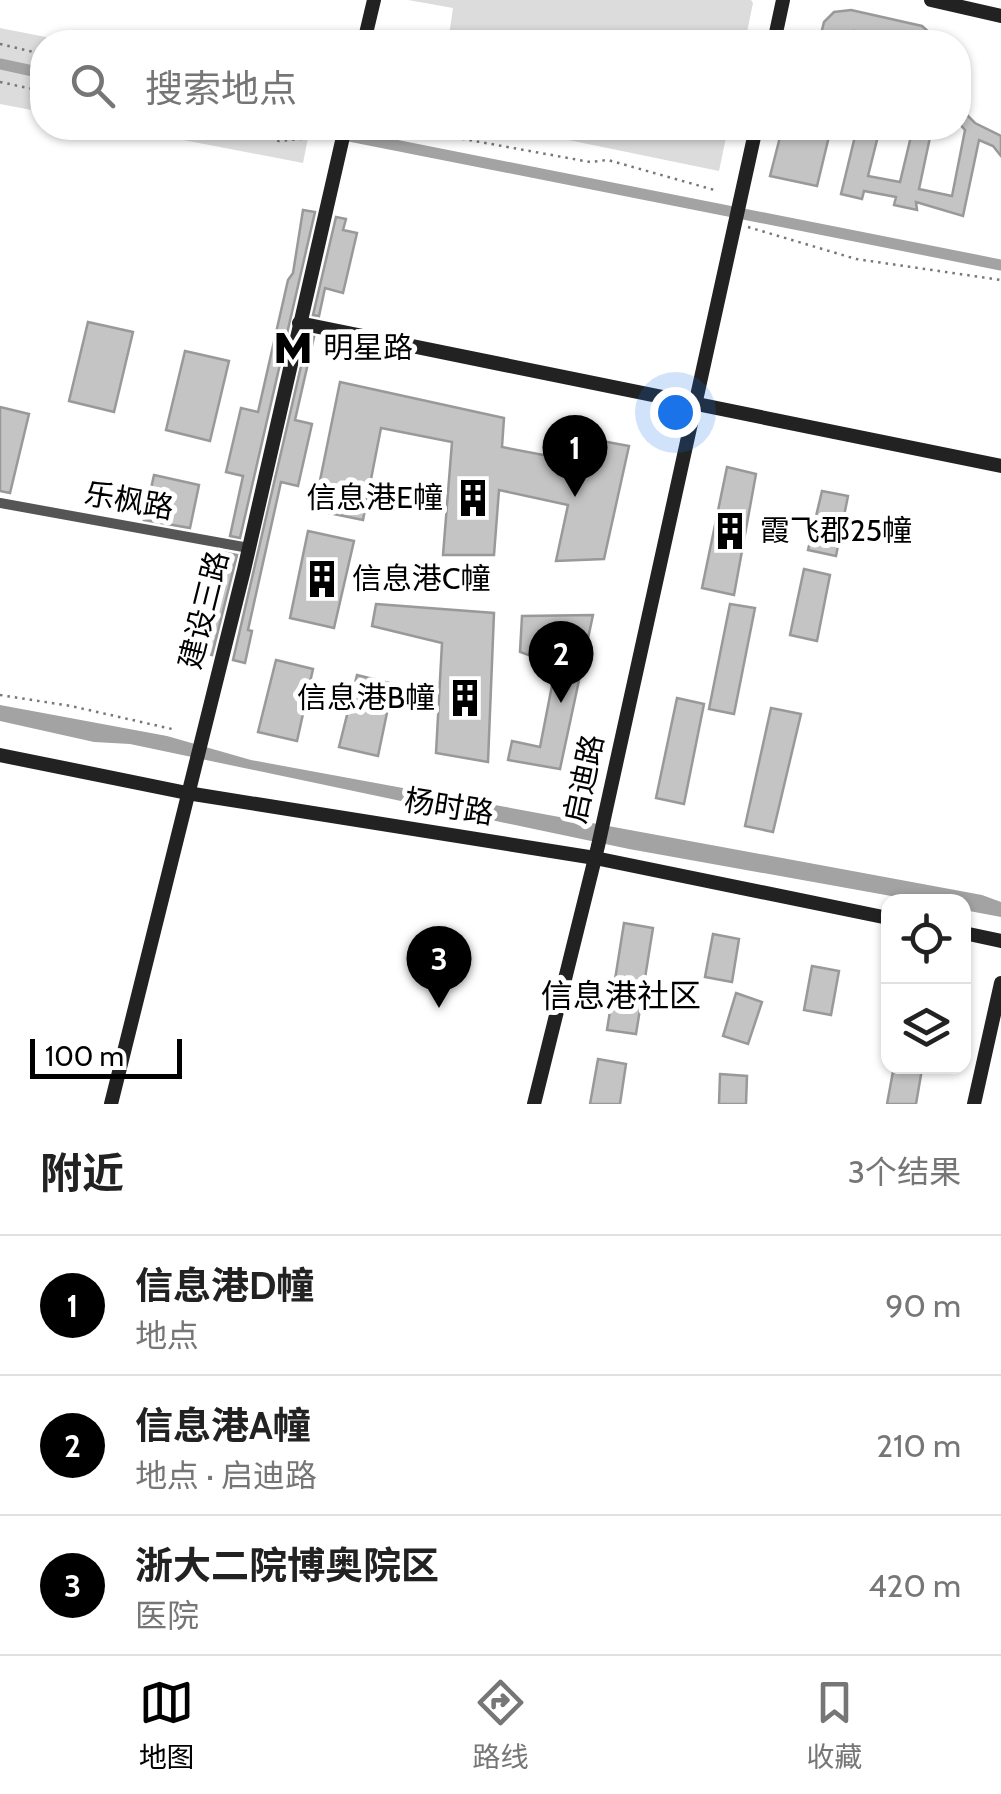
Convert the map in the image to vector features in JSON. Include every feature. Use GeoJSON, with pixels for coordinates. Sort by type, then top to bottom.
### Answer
{"type":"FeatureCollection","features":[{"type":"Feature","properties":{"kind":"street"},"geometry":{"type":"LineString","coordinates":[[367,30],[374,0]]}},
{"type":"Feature","properties":{"kind":"street"},"geometry":{"type":"LineString","coordinates":[[777,30],[783,0]]}},
{"type":"Feature","properties":{"kind":"street"},"geometry":{"type":"LineString","coordinates":[[931,0],[1001,16]]}},
{"type":"Feature","properties":{"kind":"street","name":"建设三路"},"geometry":{"type":"LineString","coordinates":[[111,1104],[249,548],[342,140]]}},
{"type":"Feature","properties":{"kind":"street","name":"启迪路"},"geometry":{"type":"LineString","coordinates":[[534,1104],[597,852],[696,406],[741,228],[740,198],[753,140]]}},
{"type":"Feature","properties":{"kind":"street"},"geometry":{"type":"LineString","coordinates":[[300,323],[1001,466]]}},
{"type":"Feature","properties":{"kind":"street","name":"乐枫路"},"geometry":{"type":"LineString","coordinates":[[0,502],[249,548]]}},
{"type":"Feature","properties":{"kind":"street","name":"杨时路"},"geometry":{"type":"LineString","coordinates":[[0,755],[187,793],[597,852],[881,916]]}},
{"type":"Feature","properties":{"kind":"street"},"geometry":{"type":"LineString","coordinates":[[971,935],[1001,941]]}},
{"type":"Feature","properties":{"kind":"street"},"geometry":{"type":"LineString","coordinates":[[974,1104],[1001,983]]}},
{"type":"Feature","properties":{"kind":"path"},"geometry":{"type":"LineString","coordinates":[[0,44],[30,51]]}},
{"type":"Feature","properties":{"kind":"path"},"geometry":{"type":"LineString","coordinates":[[0,82],[30,88]]}},
{"type":"Feature","properties":{"kind":"path"},"geometry":{"type":"LineString","coordinates":[[470,140],[590,162],[608,160],[718,191]]}},
{"type":"Feature","properties":{"kind":"path"},"geometry":{"type":"LineString","coordinates":[[741,228],[856,259],[1001,280]]}},
{"type":"Feature","properties":{"kind":"path"},"geometry":{"type":"LineString","coordinates":[[0,695],[172,729]]}},
{"type":"Feature","properties":{"kind":"shaded area"},"geometry":{"type":"Polygon","coordinates":[[[408,0],[753,3],[747,30],[450,30],[453,8],[408,0]]]}},
{"type":"Feature","properties":{"kind":"shaded area"},"geometry":{"type":"Polygon","coordinates":[[[0,28],[30,34],[30,110],[0,104],[0,28]]]}},
{"type":"Feature","properties":{"kind":"shaded area"},"geometry":{"type":"Polygon","coordinates":[[[183,140],[308,140],[303,163],[183,140]]]}},
{"type":"Feature","properties":{"kind":"shaded area"},"geometry":{"type":"Polygon","coordinates":[[[568,140],[725,140],[719,171],[568,140]]]}},
{"type":"Feature","properties":{"kind":"shaded area"},"geometry":{"type":"Polygon","coordinates":[[[0,705],[167,736],[251,760],[982,895],[1001,902],[1001,917],[971,911],[971,894],[881,894],[629,849],[130,744],[94,742],[0,721],[0,705]]]}},
{"type":"Feature","properties":{"kind":"building"},"geometry":{"type":"Polygon","coordinates":[[[851,10],[926,30],[822,30],[834,12],[851,10]]]}},
{"type":"Feature","properties":{"kind":"building"},"geometry":{"type":"Polygon","coordinates":[[[971,119],[1001,136],[1001,156],[993,146],[979,140],[963,216],[916,202],[917,210],[894,205],[896,197],[864,191],[862,199],[841,194],[854,140],[877,140],[868,176],[900,182],[910,140],[929,140],[919,189],[952,196],[963,140],[971,140],[971,119]]]}},
{"type":"Feature","properties":{"kind":"building"},"geometry":{"type":"Polygon","coordinates":[[[779,140],[828,140],[817,186],[770,176],[779,140]]]}},
{"type":"Feature","properties":{"kind":"building"},"geometry":{"type":"Polygon","coordinates":[[[303,210],[315,212],[240,538],[230,536],[243,476],[226,472],[241,408],[258,412],[288,280],[293,273],[303,210]]]}},
{"type":"Feature","properties":{"kind":"building"},"geometry":{"type":"Polygon","coordinates":[[[336,217],[346,219],[343,230],[357,233],[343,293],[325,288],[319,316],[313,315],[336,217]]]}},
{"type":"Feature","properties":{"kind":"building"},"geometry":{"type":"Polygon","coordinates":[[[88,322],[133,332],[114,412],[69,401],[88,322]]]}},
{"type":"Feature","properties":{"kind":"building"},"geometry":{"type":"Polygon","coordinates":[[[308,336],[314,337],[295,420],[312,424],[298,486],[281,482],[248,630],[252,631],[245,663],[233,660],[308,336]]]}},
{"type":"Feature","properties":{"kind":"building"},"geometry":{"type":"Polygon","coordinates":[[[185,351],[229,361],[210,441],[166,430],[185,351]]]}},
{"type":"Feature","properties":{"kind":"building"},"geometry":{"type":"Polygon","coordinates":[[[340,382],[504,418],[502,447],[575,461],[580,437],[629,446],[604,559],[556,561],[568,505],[499,490],[494,555],[443,555],[452,442],[381,428],[363,520],[314,510],[340,382]]]}},
{"type":"Feature","properties":{"kind":"building"},"geometry":{"type":"Polygon","coordinates":[[[0,407],[29,414],[10,493],[0,491],[0,407]]]}},
{"type":"Feature","properties":{"kind":"building","name":"霞飞郡25幢"},"geometry":{"type":"Polygon","coordinates":[[[727,467],[756,474],[734,595],[702,588],[727,467]]]}},
{"type":"Feature","properties":{"kind":"building"},"geometry":{"type":"Polygon","coordinates":[[[154,475],[199,485],[190,528],[144,520],[154,475]]]}},
{"type":"Feature","properties":{"kind":"building"},"geometry":{"type":"Polygon","coordinates":[[[822,491],[848,496],[836,556],[808,550],[822,491]]]}},
{"type":"Feature","properties":{"kind":"building","name":"信息港C幢"},"geometry":{"type":"Polygon","coordinates":[[[308,531],[354,541],[334,628],[290,618],[308,531]]]}},
{"type":"Feature","properties":{"kind":"building"},"geometry":{"type":"Polygon","coordinates":[[[226,553],[237,555],[212,655],[199,652],[226,553]]]}},
{"type":"Feature","properties":{"kind":"building"},"geometry":{"type":"Polygon","coordinates":[[[804,569],[830,575],[817,641],[790,635],[804,569]]]}},
{"type":"Feature","properties":{"kind":"building","name":"信息港B幢"},"geometry":{"type":"Polygon","coordinates":[[[376,604],[494,613],[488,762],[436,753],[442,643],[372,626],[376,604]]]}},
{"type":"Feature","properties":{"kind":"building"},"geometry":{"type":"Polygon","coordinates":[[[730,604],[755,608],[734,714],[709,709],[730,604]]]}},
{"type":"Feature","properties":{"kind":"building"},"geometry":{"type":"Polygon","coordinates":[[[593,615],[560,769],[508,760],[512,741],[540,747],[556,665],[520,652],[522,616],[593,615]]]}},
{"type":"Feature","properties":{"kind":"building"},"geometry":{"type":"Polygon","coordinates":[[[276,660],[313,669],[297,741],[258,732],[276,660]]]}},
{"type":"Feature","properties":{"kind":"building"},"geometry":{"type":"Polygon","coordinates":[[[357,675],[393,684],[378,756],[339,747],[357,675]]]}},
{"type":"Feature","properties":{"kind":"building"},"geometry":{"type":"Polygon","coordinates":[[[677,698],[704,704],[684,804],[656,798],[677,698]]]}},
{"type":"Feature","properties":{"kind":"building"},"geometry":{"type":"Polygon","coordinates":[[[771,708],[801,714],[773,832],[745,826],[771,708]]]}},
{"type":"Feature","properties":{"kind":"building"},"geometry":{"type":"Polygon","coordinates":[[[624,923],[653,928],[636,1034],[607,1030],[624,923]]]}},
{"type":"Feature","properties":{"kind":"building"},"geometry":{"type":"Polygon","coordinates":[[[713,934],[739,939],[732,982],[705,977],[713,934]]]}},
{"type":"Feature","properties":{"kind":"building"},"geometry":{"type":"Polygon","coordinates":[[[812,966],[839,971],[831,1015],[804,1010],[812,966]]]}},
{"type":"Feature","properties":{"kind":"building"},"geometry":{"type":"Polygon","coordinates":[[[736,993],[762,1002],[748,1044],[723,1036],[736,993]]]}},
{"type":"Feature","properties":{"kind":"building"},"geometry":{"type":"Polygon","coordinates":[[[598,1059],[626,1064],[620,1104],[590,1104],[598,1059]]]}},
{"type":"Feature","properties":{"kind":"building"},"geometry":{"type":"Polygon","coordinates":[[[720,1074],[747,1076],[746,1104],[719,1104],[720,1074]]]}},
{"type":"Feature","properties":{"kind":"building"},"geometry":{"type":"Polygon","coordinates":[[[893,1074],[921,1074],[916,1104],[887,1104],[893,1074]]]}},
{"type":"Feature","properties":{"kind":"waterway"},"geometry":{"type":"LineString","coordinates":[[0,64],[30,70]]}},
{"type":"Feature","properties":{"kind":"waterway"},"geometry":{"type":"LineString","coordinates":[[370,140],[1001,265]]}},
{"type":"Feature","properties":{"kind":"place","name":"明星路"},"geometry":{"type":"Point","coordinates":[293,348]}},
{"type":"Feature","properties":{"kind":"place","name":"信息港D幢"},"geometry":{"type":"Point","coordinates":[575,497]}},
{"type":"Feature","properties":{"kind":"place","name":"信息港E幢"},"geometry":{"type":"Point","coordinates":[473,498]}},
{"type":"Feature","properties":{"kind":"place","name":"霞飞郡25幢"},"geometry":{"type":"Point","coordinates":[730,531]}},
{"type":"Feature","properties":{"kind":"place","name":"信息港C幢"},"geometry":{"type":"Point","coordinates":[322,579]}},
{"type":"Feature","properties":{"kind":"place","name":"信息港B幢"},"geometry":{"type":"Point","coordinates":[465,698]}},
{"type":"Feature","properties":{"kind":"place","name":"信息港A幢"},"geometry":{"type":"Point","coordinates":[561,703]}},
{"type":"Feature","properties":{"kind":"place","name":"浙大二院博奥院区"},"geometry":{"type":"Point","coordinates":[439,1008]}},
{"type":"Feature","properties":{"kind":"district","name":"信息港社区"},"geometry":{"type":"Point","coordinates":[621,996]}}]}
